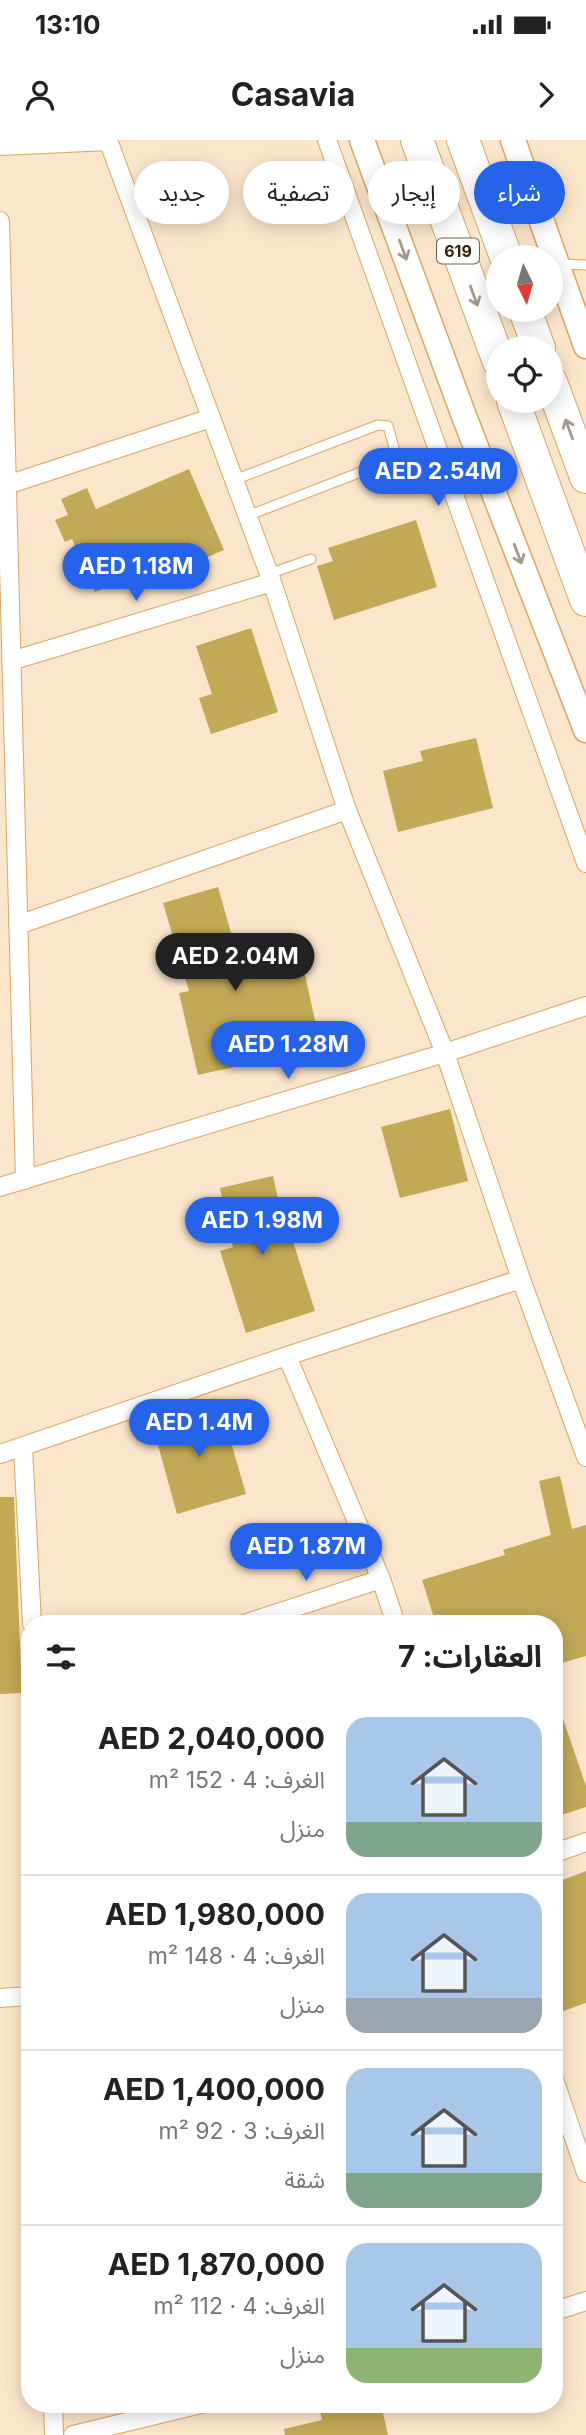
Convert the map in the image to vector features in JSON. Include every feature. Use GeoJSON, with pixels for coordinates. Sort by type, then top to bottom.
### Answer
{"type":"FeatureCollection","features":[{"type":"Feature","properties":{"kind":"highway","name":"619"},"geometry":{"type":"LineString","coordinates":[[417,140],[489,336]]}},
{"type":"Feature","properties":{"kind":"highway","name":"619"},"geometry":{"type":"LineString","coordinates":[[463,140],[502,245]]}},
{"type":"Feature","properties":{"kind":"highway"},"geometry":{"type":"LineString","coordinates":[[517,413],[586,600]]}},
{"type":"Feature","properties":{"kind":"highway"},"geometry":{"type":"LineString","coordinates":[[562,413],[586,477]]}},
{"type":"Feature","properties":{"kind":"main road"},"geometry":{"type":"LineString","coordinates":[[362,140],[464,416],[586,730]]}},
{"type":"Feature","properties":{"kind":"main road"},"geometry":{"type":"LineString","coordinates":[[513,140],[549,245]]}},
{"type":"Feature","properties":{"kind":"main road"},"geometry":{"type":"LineString","coordinates":[[564,286],[586,346]]}},
{"type":"Feature","properties":{"kind":"street"},"geometry":{"type":"LineString","coordinates":[[327,140],[586,863]]}},
{"type":"Feature","properties":{"kind":"street"},"geometry":{"type":"LineString","coordinates":[[0,146],[109,141],[270,578],[347,810],[445,1053],[521,1279],[586,1457]]}},
{"type":"Feature","properties":{"kind":"street"},"geometry":{"type":"LineString","coordinates":[[0,221],[7,485],[5,640],[11,661],[25,1180]]}},
{"type":"Feature","properties":{"kind":"street"},"geometry":{"type":"LineString","coordinates":[[7,485],[211,418]]}},
{"type":"Feature","properties":{"kind":"street"},"geometry":{"type":"LineString","coordinates":[[11,661],[270,578]]}},
{"type":"Feature","properties":{"kind":"street"},"geometry":{"type":"LineString","coordinates":[[18,925],[347,810]]}},
{"type":"Feature","properties":{"kind":"street"},"geometry":{"type":"LineString","coordinates":[[0,1187],[445,1053],[586,1006]]}},
{"type":"Feature","properties":{"kind":"street"},"geometry":{"type":"LineString","coordinates":[[0,1454],[521,1279]]}},
{"type":"Feature","properties":{"kind":"street"},"geometry":{"type":"LineString","coordinates":[[287,1356],[381,1579],[393,1615]]}},
{"type":"Feature","properties":{"kind":"street"},"geometry":{"type":"LineString","coordinates":[[23,1447],[32,1615]]}},
{"type":"Feature","properties":{"kind":"street"},"geometry":{"type":"LineString","coordinates":[[271,1615],[381,1579]]}},
{"type":"Feature","properties":{"kind":"street"},"geometry":{"type":"LineString","coordinates":[[563,1850],[586,1842]]}},
{"type":"Feature","properties":{"kind":"street"},"geometry":{"type":"LineString","coordinates":[[0,1998],[21,1997]]}},
{"type":"Feature","properties":{"kind":"street"},"geometry":{"type":"LineString","coordinates":[[563,2105],[586,2173]]}},
{"type":"Feature","properties":{"kind":"street"},"geometry":{"type":"LineString","coordinates":[[563,2308],[586,2301]]}},
{"type":"Feature","properties":{"kind":"street"},"geometry":{"type":"LineString","coordinates":[[53,2413],[54,2435]]}},
{"type":"Feature","properties":{"kind":"street"},"geometry":{"type":"LineString","coordinates":[[73,2435],[164,2413]]}},
{"type":"Feature","properties":{"kind":"lane"},"geometry":{"type":"LineString","coordinates":[[564,264],[586,265]]}},
{"type":"Feature","properties":{"kind":"lane"},"geometry":{"type":"LineString","coordinates":[[234,480],[377,425],[388,426],[396,449],[396,456],[392,460],[247,516]]}},
{"type":"Feature","properties":{"kind":"lane"},"geometry":{"type":"LineString","coordinates":[[270,578],[311,559]]}},
{"type":"Feature","properties":{"kind":"building"},"geometry":{"type":"Polygon","coordinates":[[[189,469],[224,550],[138,587],[134,577],[95,592],[72,539],[65,542],[55,520],[68,515],[61,499],[87,488],[96,509],[189,469]]]}},
{"type":"Feature","properties":{"kind":"building"},"geometry":{"type":"Polygon","coordinates":[[[416,520],[437,587],[334,620],[317,566],[333,561],[328,548],[416,520]]]}},
{"type":"Feature","properties":{"kind":"building"},"geometry":{"type":"Polygon","coordinates":[[[251,628],[278,712],[211,734],[199,698],[212,694],[196,646],[251,628]]]}},
{"type":"Feature","properties":{"kind":"building"},"geometry":{"type":"Polygon","coordinates":[[[476,738],[493,808],[398,832],[383,771],[423,761],[420,751],[476,738]]]}},
{"type":"Feature","properties":{"kind":"building"},"geometry":{"type":"Polygon","coordinates":[[[218,887],[243,975],[302,961],[321,1048],[198,1075],[179,993],[189,991],[163,903],[218,887]]]}},
{"type":"Feature","properties":{"kind":"building"},"geometry":{"type":"Polygon","coordinates":[[[450,1109],[468,1181],[400,1198],[381,1127],[450,1109]]]}},
{"type":"Feature","properties":{"kind":"building"},"geometry":{"type":"Polygon","coordinates":[[[273,1176],[285,1230],[289,1229],[315,1311],[246,1333],[220,1251],[233,1247],[220,1188],[273,1176]]]}},
{"type":"Feature","properties":{"kind":"building"},"geometry":{"type":"Polygon","coordinates":[[[220,1404],[246,1494],[177,1514],[152,1423],[220,1404]]]}},
{"type":"Feature","properties":{"kind":"building"},"geometry":{"type":"Polygon","coordinates":[[[560,1476],[572,1529],[586,1525],[586,1656],[563,1663],[563,1615],[433,1615],[422,1580],[505,1555],[503,1550],[551,1535],[539,1481],[560,1476]]]}},
{"type":"Feature","properties":{"kind":"building"},"geometry":{"type":"Polygon","coordinates":[[[0,1497],[14,1497],[21,1693],[0,1694],[0,1497]]]}},
{"type":"Feature","properties":{"kind":"building"},"geometry":{"type":"Polygon","coordinates":[[[563,1719],[586,1786],[586,1807],[563,1814],[563,1719]]]}},
{"type":"Feature","properties":{"kind":"building"},"geometry":{"type":"Polygon","coordinates":[[[586,1871],[586,2003],[563,2011],[563,1880],[586,1871]]]}},
{"type":"Feature","properties":{"kind":"building"},"geometry":{"type":"Polygon","coordinates":[[[320,2413],[383,2413],[388,2435],[285,2435],[284,2429],[322,2420],[320,2413]]]}}]}
